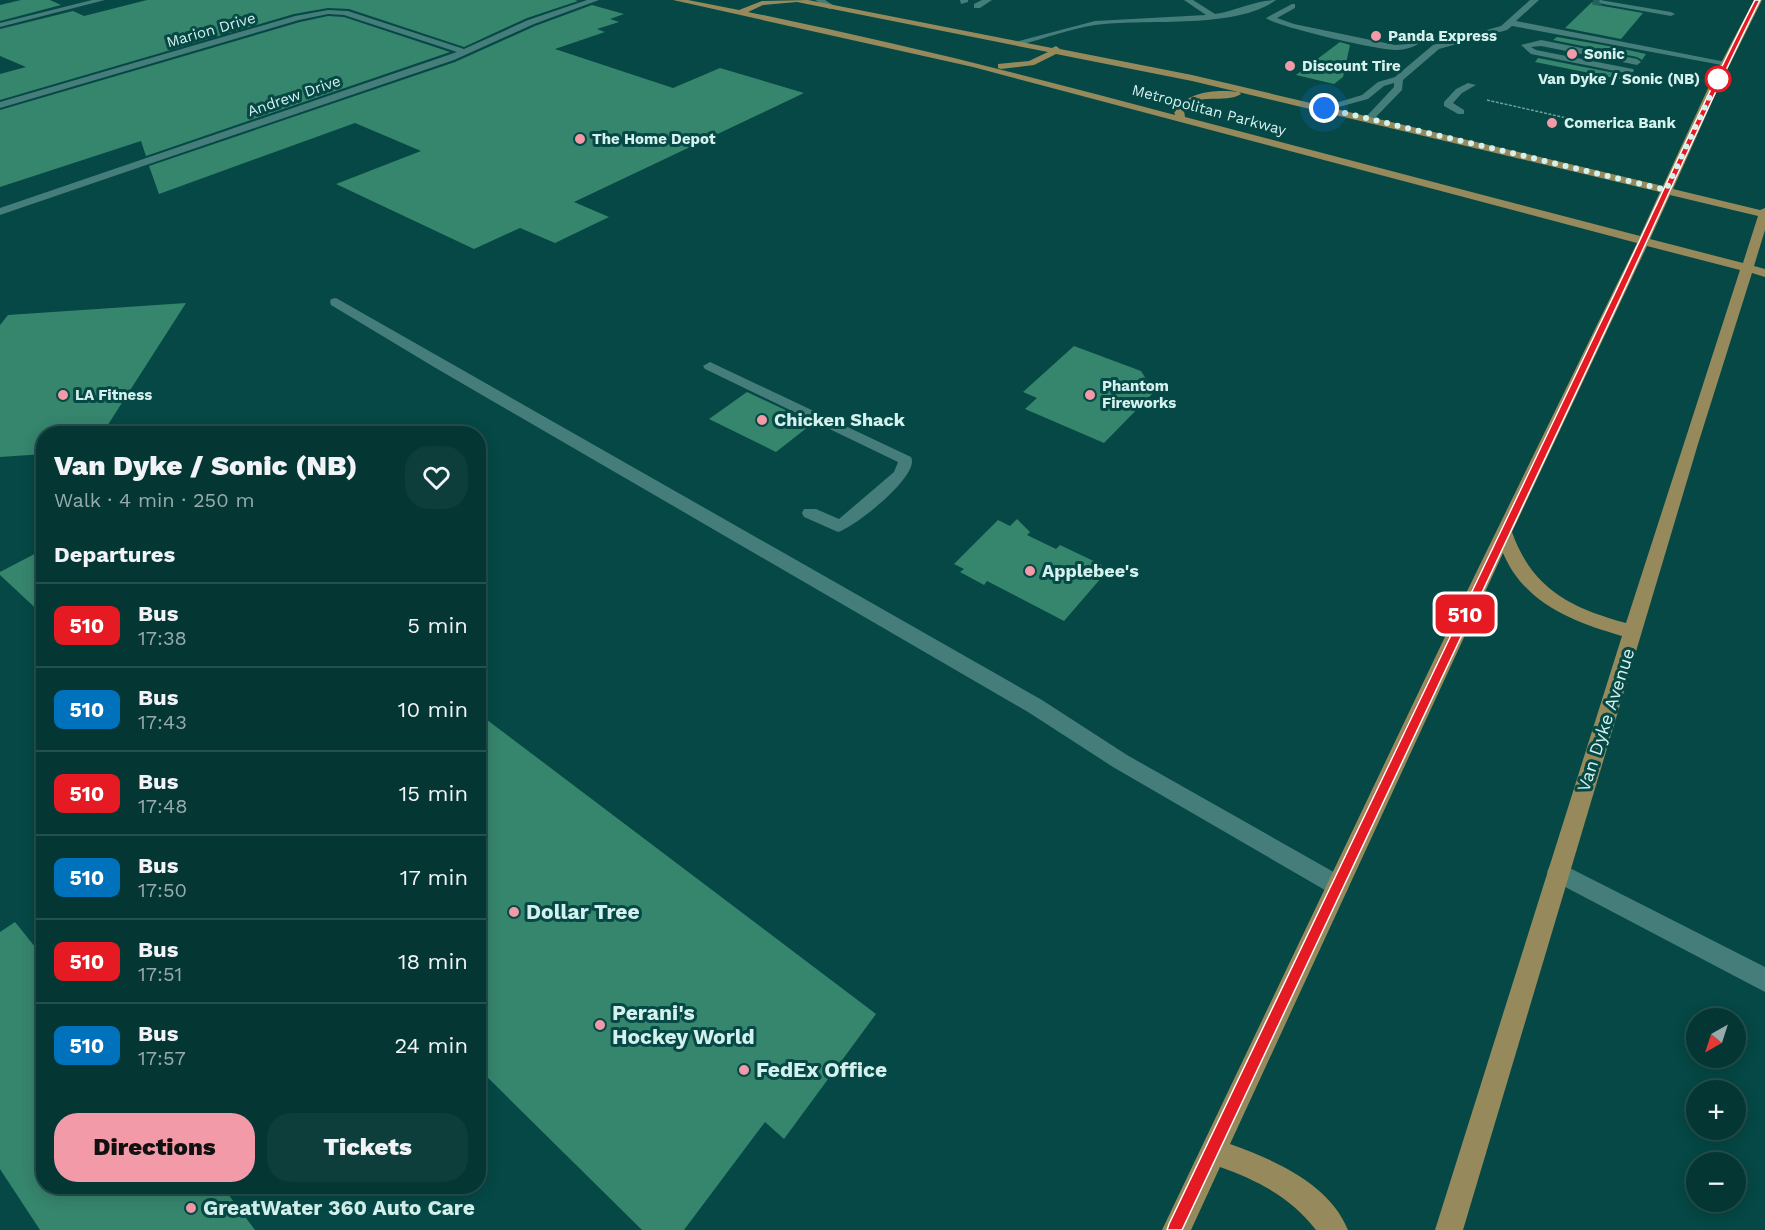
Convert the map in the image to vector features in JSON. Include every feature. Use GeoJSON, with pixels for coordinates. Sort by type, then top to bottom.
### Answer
{"type":"FeatureCollection","features":[{"type":"Feature","properties":{"kind":"main road","name":"Metropolitan Parkway"},"geometry":{"type":"LineString","coordinates":[[677,0],[842,33],[975,65],[1765,273]]}},
{"type":"Feature","properties":{"kind":"main road","name":"Metropolitan Parkway"},"geometry":{"type":"LineString","coordinates":[[739,13],[762,3],[797,0],[1019,42],[1060,47],[1765,212]]}},
{"type":"Feature","properties":{"kind":"main road"},"geometry":{"type":"LineString","coordinates":[[1176,1230],[1504,532],[1758,0]]}},
{"type":"Feature","properties":{"kind":"main road"},"geometry":{"type":"LineString","coordinates":[[1748,18],[1761,19]]}},
{"type":"Feature","properties":{"kind":"main road"},"geometry":{"type":"LineString","coordinates":[[975,65],[1027,64],[1047,59],[1060,47]]}},
{"type":"Feature","properties":{"kind":"main road"},"geometry":{"type":"LineString","coordinates":[[1180,120],[1182,105],[1198,97],[1236,94],[1268,95]]}},
{"type":"Feature","properties":{"kind":"main road","name":"Van Dyke Avenue"},"geometry":{"type":"LineString","coordinates":[[1449,1230],[1558,872],[1765,212]]}},
{"type":"Feature","properties":{"kind":"main road"},"geometry":{"type":"LineString","coordinates":[[1504,532],[1514,559],[1527,578],[1545,595],[1567,610],[1589,620],[1634,632]]}},
{"type":"Feature","properties":{"kind":"main road"},"geometry":{"type":"LineString","coordinates":[[1214,1151],[1252,1164],[1288,1184],[1318,1208],[1335,1230]]}},
{"type":"Feature","properties":{"kind":"street"},"geometry":{"type":"LineString","coordinates":[[0,25],[101,0]]}},
{"type":"Feature","properties":{"kind":"street","name":"Andrew Drive"},"geometry":{"type":"LineString","coordinates":[[0,212],[465,52],[531,22],[595,0]]}},
{"type":"Feature","properties":{"kind":"street"},"geometry":{"type":"LineString","coordinates":[[819,0],[832,7]]}},
{"type":"Feature","properties":{"kind":"street"},"geometry":{"type":"LineString","coordinates":[[977,6],[988,0]]}},
{"type":"Feature","properties":{"kind":"street"},"geometry":{"type":"LineString","coordinates":[[1188,0],[1212,15]]}},
{"type":"Feature","properties":{"kind":"street"},"geometry":{"type":"LineString","coordinates":[[1019,42],[1086,25],[1212,15],[1246,10],[1272,0]]}},
{"type":"Feature","properties":{"kind":"street"},"geometry":{"type":"LineString","coordinates":[[1324,108],[1365,97],[1381,84],[1398,79],[1436,47],[1498,30],[1515,20],[1535,0]]}},
{"type":"Feature","properties":{"kind":"street"},"geometry":{"type":"LineString","coordinates":[[1603,2],[1671,14]]}},
{"type":"Feature","properties":{"kind":"street"},"geometry":{"type":"LineString","coordinates":[[1292,6],[1271,16],[1270,19],[1332,35],[1399,48],[1411,46],[1426,34]]}},
{"type":"Feature","properties":{"kind":"street","name":"Marion Drive"},"geometry":{"type":"LineString","coordinates":[[0,105],[298,18],[328,12],[352,15],[465,52]]}},
{"type":"Feature","properties":{"kind":"street"},"geometry":{"type":"LineString","coordinates":[[1515,20],[1728,60]]}},
{"type":"Feature","properties":{"kind":"street"},"geometry":{"type":"LineString","coordinates":[[1082,35],[1121,22]]}},
{"type":"Feature","properties":{"kind":"street"},"geometry":{"type":"LineString","coordinates":[[1630,71],[1534,52],[1525,48],[1526,45],[1541,43],[1636,62]]}},
{"type":"Feature","properties":{"kind":"street"},"geometry":{"type":"LineString","coordinates":[[1369,119],[1399,88],[1398,79]]}},
{"type":"Feature","properties":{"kind":"street"},"geometry":{"type":"LineString","coordinates":[[1461,112],[1447,104],[1459,91],[1471,85]]}},
{"type":"Feature","properties":{"kind":"street"},"geometry":{"type":"LineString","coordinates":[[336,302],[439,364],[1035,706],[1120,761],[1338,886]]}},
{"type":"Feature","properties":{"kind":"street"},"geometry":{"type":"LineString","coordinates":[[710,366],[906,460],[905,468],[900,476],[845,523],[838,526],[810,513]]}},
{"type":"Feature","properties":{"kind":"street"},"geometry":{"type":"LineString","coordinates":[[1558,872],[1765,980]]}},
{"type":"Feature","properties":{"kind":"path"},"geometry":{"type":"LineString","coordinates":[[1487,100],[1615,129]]}},
{"type":"Feature","properties":{"kind":"path"},"geometry":{"type":"LineString","coordinates":[[1564,118],[1568,112]]}},
{"type":"Feature","properties":{"kind":"building"},"geometry":{"type":"Polygon","coordinates":[[[21,0],[50,0],[61,5],[0,21],[0,5],[21,0]]]}},
{"type":"Feature","properties":{"kind":"building"},"geometry":{"type":"Polygon","coordinates":[[[147,0],[578,1],[527,18],[464,47],[349,9],[328,8],[294,14],[0,100],[0,74],[26,67],[0,56],[0,29],[73,11],[84,16],[147,0]]]}},
{"type":"Feature","properties":{"kind":"building"},"geometry":{"type":"Polygon","coordinates":[[[1592,2],[1643,13],[1621,39],[1565,28],[1592,2]]]}},
{"type":"Feature","properties":{"kind":"building","name":"The Home Depot"},"geometry":{"type":"Polygon","coordinates":[[[592,5],[624,14],[610,19],[619,22],[597,29],[605,32],[555,49],[673,88],[720,68],[804,93],[574,202],[609,217],[555,243],[520,228],[474,249],[336,184],[421,151],[355,123],[159,194],[149,166],[455,62],[535,26],[592,5]]]}},
{"type":"Feature","properties":{"kind":"building"},"geometry":{"type":"Polygon","coordinates":[[[328,16],[344,17],[450,52],[146,156],[141,141],[0,187],[0,110],[300,22],[328,16]]]}},
{"type":"Feature","properties":{"kind":"building"},"geometry":{"type":"Polygon","coordinates":[[[1557,37],[1646,54],[1642,60],[1637,57],[1553,40],[1557,37]]]}},
{"type":"Feature","properties":{"kind":"building"},"geometry":{"type":"Polygon","coordinates":[[[1340,42],[1350,45],[1343,77],[1334,84],[1296,75],[1340,42]]]}},
{"type":"Feature","properties":{"kind":"building"},"geometry":{"type":"Polygon","coordinates":[[[1538,58],[1632,75],[1629,81],[1535,62],[1538,58]]]}},
{"type":"Feature","properties":{"kind":"building","name":"LA Fitness"},"geometry":{"type":"Polygon","coordinates":[[[186,303],[107,426],[36,426],[36,455],[0,457],[0,325],[8,315],[186,303]]]}},
{"type":"Feature","properties":{"kind":"building","name":"Phantom Fireworks"},"geometry":{"type":"Polygon","coordinates":[[[1074,346],[1141,371],[1154,392],[1104,443],[1025,409],[1037,398],[1023,392],[1074,346]]]}},
{"type":"Feature","properties":{"kind":"building","name":"Chicken Shack"},"geometry":{"type":"Polygon","coordinates":[[[747,392],[813,423],[776,452],[709,419],[747,392]]]}},
{"type":"Feature","properties":{"kind":"building","name":"Applebee's"},"geometry":{"type":"Polygon","coordinates":[[[1017,519],[1030,532],[1027,535],[1056,549],[1060,545],[1102,565],[1095,573],[1102,577],[1064,621],[987,581],[984,585],[960,572],[964,569],[954,564],[998,520],[1010,526],[1017,519]]]}},
{"type":"Feature","properties":{"kind":"building"},"geometry":{"type":"Polygon","coordinates":[[[36,553],[36,609],[0,575],[0,572],[36,553]]]}},
{"type":"Feature","properties":{"kind":"building"},"geometry":{"type":"Polygon","coordinates":[[[486,719],[876,1014],[784,1139],[765,1122],[684,1230],[642,1230],[486,1076],[486,719]]]}},
{"type":"Feature","properties":{"kind":"building"},"geometry":{"type":"Polygon","coordinates":[[[15,922],[36,948],[36,1194],[228,1194],[255,1230],[40,1230],[0,1169],[0,932],[15,922]]]}},
{"type":"Feature","properties":{"kind":"tunnel"},"geometry":{"type":"LineString","coordinates":[[1593,0],[1603,2]]}},
{"type":"Feature","properties":{"kind":"bus line","name":"510"},"geometry":{"type":"LineString","coordinates":[[1176,1230],[1463,618],[1643,242],[1715,84],[1758,0]]}},
{"type":"Feature","properties":{"kind":"place","name":"Panda Express"},"geometry":{"type":"Point","coordinates":[1376,36]}},
{"type":"Feature","properties":{"kind":"place","name":"Sonic"},"geometry":{"type":"Point","coordinates":[1572,54]}},
{"type":"Feature","properties":{"kind":"place","name":"Discount Tire"},"geometry":{"type":"Point","coordinates":[1290,66]}},
{"type":"Feature","properties":{"kind":"place","name":"Van Dyke / Sonic (NB)"},"geometry":{"type":"Point","coordinates":[1718,79]}},
{"type":"Feature","properties":{"kind":"place","name":"Comerica Bank"},"geometry":{"type":"Point","coordinates":[1552,123]}},
{"type":"Feature","properties":{"kind":"place","name":"The Home Depot"},"geometry":{"type":"Point","coordinates":[580,139]}},
{"type":"Feature","properties":{"kind":"place","name":"LA Fitness"},"geometry":{"type":"Point","coordinates":[63,395]}},
{"type":"Feature","properties":{"kind":"place","name":"Phantom Fireworks"},"geometry":{"type":"Point","coordinates":[1090,395]}},
{"type":"Feature","properties":{"kind":"place","name":"Chicken Shack"},"geometry":{"type":"Point","coordinates":[762,420]}},
{"type":"Feature","properties":{"kind":"place","name":"Applebee's"},"geometry":{"type":"Point","coordinates":[1030,571]}},
{"type":"Feature","properties":{"kind":"place","name":"Dollar Tree"},"geometry":{"type":"Point","coordinates":[514,912]}},
{"type":"Feature","properties":{"kind":"place","name":"Perani's Hockey World"},"geometry":{"type":"Point","coordinates":[600,1025]}},
{"type":"Feature","properties":{"kind":"place","name":"FedEx Office"},"geometry":{"type":"Point","coordinates":[744,1070]}},
{"type":"Feature","properties":{"kind":"place","name":"GreatWater 360 Auto Care"},"geometry":{"type":"Point","coordinates":[191,1208]}},
{"type":"Feature","properties":{"kind":"route"},"geometry":{"type":"LineString","coordinates":[[1324,108],[1666,190],[1718,79]]}}]}
